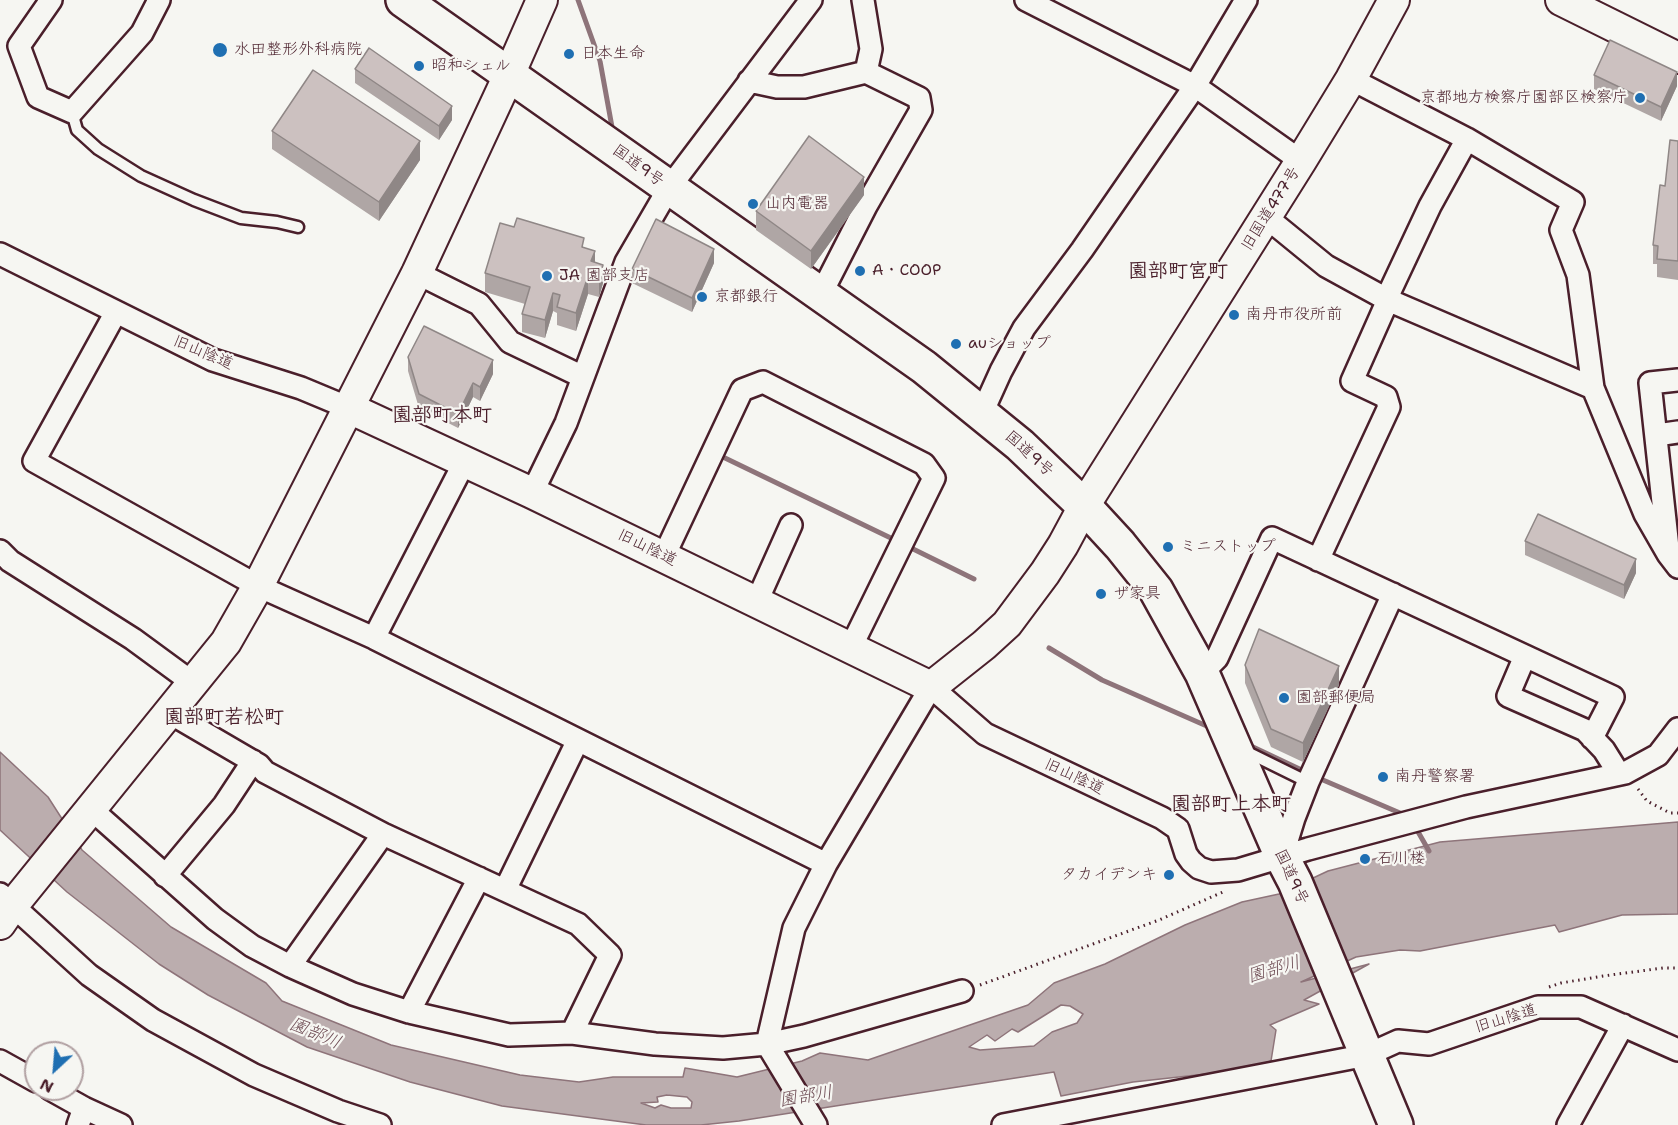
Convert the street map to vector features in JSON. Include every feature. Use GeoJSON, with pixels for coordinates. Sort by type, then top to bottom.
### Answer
{"type":"FeatureCollection","features":[{"type":"Feature","properties":{"kind":"highway","name":"国道9号"},"geometry":{"type":"LineString","coordinates":[[403,0],[924,367],[1020,445],[1084,506],[1127,552],[1156,590],[1202,673],[1235,746],[1279,868],[1364,1048],[1396,1125]]}},
{"type":"Feature","properties":{"kind":"street"},"geometry":{"type":"LineString","coordinates":[[51,0],[19,46],[38,97],[72,112],[142,33],[159,0]]}},
{"type":"Feature","properties":{"kind":"street"},"geometry":{"type":"LineString","coordinates":[[380,1125],[338,1111],[254,1075],[153,1020],[89,975],[8,905],[87,814],[226,642],[258,586],[417,273],[542,0]]}},
{"type":"Feature","properties":{"kind":"street"},"geometry":{"type":"LineString","coordinates":[[532,493],[566,423],[626,262],[669,188],[811,0]]}},
{"type":"Feature","properties":{"kind":"street"},"geometry":{"type":"LineString","coordinates":[[863,0],[871,49],[866,72]]}},
{"type":"Feature","properties":{"kind":"street"},"geometry":{"type":"LineString","coordinates":[[1026,0],[1195,86],[1301,161]]}},
{"type":"Feature","properties":{"kind":"street"},"geometry":{"type":"LineString","coordinates":[[982,413],[1024,328],[1082,250],[1195,86],[1246,0]]}},
{"type":"Feature","properties":{"kind":"street","name":"旧国道477号"},"geometry":{"type":"LineString","coordinates":[[931,687],[1007,624],[1045,573],[1084,506],[1351,79],[1394,0]]}},
{"type":"Feature","properties":{"kind":"street"},"geometry":{"type":"LineString","coordinates":[[1560,0],[1678,58]]}},
{"type":"Feature","properties":{"kind":"street"},"geometry":{"type":"LineString","coordinates":[[749,81],[777,87],[804,87],[866,72],[919,98],[921,110],[866,206],[821,294]]}},
{"type":"Feature","properties":{"kind":"street"},"geometry":{"type":"LineString","coordinates":[[1351,79],[1467,139],[1573,202],[1561,230],[1578,275],[1593,388],[1645,514],[1673,560]]}},
{"type":"Feature","properties":{"kind":"street"},"geometry":{"type":"LineString","coordinates":[[1318,560],[1389,407],[1386,397],[1352,381],[1391,289],[1430,206],[1467,139]]}},
{"type":"Feature","properties":{"kind":"street"},"geometry":{"type":"LineString","coordinates":[[1266,217],[1326,266],[1388,300],[1593,388]]}},
{"type":"Feature","properties":{"kind":"street","name":"旧山陰道"},"geometry":{"type":"LineString","coordinates":[[0,254],[213,360],[302,388],[465,461],[931,687],[985,734],[1162,818],[1178,829],[1186,854],[1199,868],[1211,872],[1279,868],[1466,807],[1622,774],[1659,755],[1678,729]]}},
{"type":"Feature","properties":{"kind":"street"},"geometry":{"type":"LineString","coordinates":[[417,273],[479,304],[510,342],[584,377]]}},
{"type":"Feature","properties":{"kind":"street"},"geometry":{"type":"LineString","coordinates":[[116,312],[34,462],[258,586],[374,638],[826,864]]}},
{"type":"Feature","properties":{"kind":"street"},"geometry":{"type":"LineString","coordinates":[[1673,560],[1650,383],[1678,380]]}},
{"type":"Feature","properties":{"kind":"street"},"geometry":{"type":"LineString","coordinates":[[664,556],[742,390],[762,382],[924,464],[934,478],[851,648]]}},
{"type":"Feature","properties":{"kind":"street"},"geometry":{"type":"LineString","coordinates":[[1657,435],[1678,432]]}},
{"type":"Feature","properties":{"kind":"street"},"geometry":{"type":"LineString","coordinates":[[374,638],[465,461]]}},
{"type":"Feature","properties":{"kind":"street"},"geometry":{"type":"LineString","coordinates":[[757,601],[791,525]]}},
{"type":"Feature","properties":{"kind":"street"},"geometry":{"type":"LineString","coordinates":[[1202,673],[1217,658],[1272,538],[1613,698],[1592,738]]}},
{"type":"Feature","properties":{"kind":"street"},"geometry":{"type":"LineString","coordinates":[[0,551],[9,561],[134,639],[193,683]]}},
{"type":"Feature","properties":{"kind":"street"},"geometry":{"type":"LineString","coordinates":[[1279,868],[1294,818],[1311,776],[1393,594]]}},
{"type":"Feature","properties":{"kind":"street"},"geometry":{"type":"LineString","coordinates":[[1525,656],[1508,696],[1585,729],[1605,750],[1622,774]]}},
{"type":"Feature","properties":{"kind":"street"},"geometry":{"type":"LineString","coordinates":[[816,1125],[771,1050],[794,928],[826,864],[931,687]]}},
{"type":"Feature","properties":{"kind":"street"},"geometry":{"type":"LineString","coordinates":[[170,713],[253,761],[265,772],[383,834],[578,924],[610,955],[572,1033]]}},
{"type":"Feature","properties":{"kind":"street"},"geometry":{"type":"LineString","coordinates":[[505,890],[578,740]]}},
{"type":"Feature","properties":{"kind":"street"},"geometry":{"type":"LineString","coordinates":[[165,876],[224,806],[253,761]]}},
{"type":"Feature","properties":{"kind":"street"},"geometry":{"type":"LineString","coordinates":[[87,814],[215,919],[252,946],[290,966],[353,994],[409,1012],[509,1035],[572,1033],[655,1044],[771,1050],[804,1036],[962,991]]}},
{"type":"Feature","properties":{"kind":"street"},"geometry":{"type":"LineString","coordinates":[[290,966],[383,834]]}},
{"type":"Feature","properties":{"kind":"street"},"geometry":{"type":"LineString","coordinates":[[409,1012],[479,878]]}},
{"type":"Feature","properties":{"kind":"street","name":"旧山陰道"},"geometry":{"type":"LineString","coordinates":[[1003,1125],[1398,1041],[1429,1044],[1538,1007],[1581,1007],[1678,1050]]}},
{"type":"Feature","properties":{"kind":"street"},"geometry":{"type":"LineString","coordinates":[[1568,1125],[1623,1025]]}},
{"type":"Feature","properties":{"kind":"street"},"geometry":{"type":"LineString","coordinates":[[0,1061],[24,1074]]}},
{"type":"Feature","properties":{"kind":"street"},"geometry":{"type":"LineString","coordinates":[[63,1101],[81,1117],[121,1125]]}},
{"type":"Feature","properties":{"kind":"lane"},"geometry":{"type":"LineString","coordinates":[[72,112],[77,130],[98,148],[141,176],[241,218],[298,227]]}},
{"type":"Feature","properties":{"kind":"lane"},"geometry":{"type":"LineString","coordinates":[[1235,746],[1311,776]]}},
{"type":"Feature","properties":{"kind":"path"},"geometry":{"type":"LineString","coordinates":[[1622,774],[1647,801],[1670,813],[1678,813]]}},
{"type":"Feature","properties":{"kind":"path"},"geometry":{"type":"LineString","coordinates":[[962,991],[1159,920],[1232,888]]}},
{"type":"Feature","properties":{"kind":"water","name":"園部川"},"geometry":{"type":"Polygon","coordinates":[[[0,752],[48,797],[82,850],[171,927],[266,983],[282,1001],[391,1045],[520,1075],[579,1082],[613,1077],[683,1077],[685,1068],[737,1077],[802,1061],[820,1053],[868,1060],[1028,1005],[1054,983],[1105,964],[1185,925],[1242,902],[1279,894],[1328,871],[1440,842],[1678,822],[1678,914],[1622,915],[1559,932],[1555,925],[1420,951],[1400,950],[1356,957],[1301,982],[1369,964],[1304,1000],[1319,1004],[1270,1025],[1276,1030],[1271,1061],[1243,1070],[1133,1082],[1061,1096],[1054,1072],[739,1121],[701,1125],[646,1125],[502,1106],[410,1082],[307,1047],[208,995],[159,964],[67,892],[0,830],[0,752]],[[1061,1005],[1018,1032],[1012,1029],[995,1041],[987,1035],[969,1047],[980,1050],[1034,1046],[1052,1032],[1077,1023],[1083,1014],[1070,1006],[1061,1005]],[[667,1095],[657,1097],[658,1102],[641,1103],[655,1108],[661,1105],[671,1108],[691,1108],[692,1102],[687,1097],[667,1095]]]}},
{"type":"Feature","properties":{"kind":"building"},"geometry":{"type":"Polygon","coordinates":[[[1610,40],[1677,72],[1661,107],[1594,75],[1610,40]]]}},
{"type":"Feature","properties":{"kind":"building"},"geometry":{"type":"Polygon","coordinates":[[[369,48],[452,106],[439,126],[355,69],[369,48]]]}},
{"type":"Feature","properties":{"kind":"building"},"geometry":{"type":"Polygon","coordinates":[[[313,70],[420,141],[379,202],[272,131],[313,70]]]}},
{"type":"Feature","properties":{"kind":"building"},"geometry":{"type":"Polygon","coordinates":[[[809,136],[864,177],[811,251],[756,211],[809,136]]]}},
{"type":"Feature","properties":{"kind":"building"},"geometry":{"type":"Polygon","coordinates":[[[1670,140],[1678,141],[1678,261],[1657,259],[1658,246],[1653,245],[1660,185],[1665,186],[1670,140]]]}},
{"type":"Feature","properties":{"kind":"building"},"geometry":{"type":"Polygon","coordinates":[[[517,218],[584,238],[582,247],[595,251],[591,261],[603,265],[599,279],[588,276],[576,313],[557,307],[560,295],[553,293],[545,320],[522,314],[530,287],[485,273],[500,223],[514,227],[517,218]]]}},
{"type":"Feature","properties":{"kind":"building"},"geometry":{"type":"Polygon","coordinates":[[[656,219],[714,249],[692,298],[632,269],[656,219]]]}},
{"type":"Feature","properties":{"kind":"building"},"geometry":{"type":"Polygon","coordinates":[[[424,326],[493,360],[480,387],[473,383],[458,414],[419,394],[408,357],[424,326]]]}},
{"type":"Feature","properties":{"kind":"building"},"geometry":{"type":"Polygon","coordinates":[[[1538,514],[1636,559],[1624,585],[1525,541],[1538,514]]]}},
{"type":"Feature","properties":{"kind":"building"},"geometry":{"type":"Polygon","coordinates":[[[1259,629],[1339,666],[1303,743],[1271,729],[1245,665],[1259,629]]]}},
{"type":"Feature","properties":{"kind":"waterway"},"geometry":{"type":"LineString","coordinates":[[578,0],[600,61],[612,127]]}},
{"type":"Feature","properties":{"kind":"waterway"},"geometry":{"type":"LineString","coordinates":[[725,458],[897,541]]}},
{"type":"Feature","properties":{"kind":"waterway"},"geometry":{"type":"LineString","coordinates":[[905,545],[974,579]]}},
{"type":"Feature","properties":{"kind":"waterway"},"geometry":{"type":"LineString","coordinates":[[1049,648],[1102,680],[1209,727]]}},
{"type":"Feature","properties":{"kind":"waterway"},"geometry":{"type":"LineString","coordinates":[[1253,747],[1308,773]]}},
{"type":"Feature","properties":{"kind":"waterway"},"geometry":{"type":"LineString","coordinates":[[1316,777],[1400,813]]}},
{"type":"Feature","properties":{"kind":"waterway"},"geometry":{"type":"LineString","coordinates":[[1417,830],[1429,851]]}},
{"type":"Feature","properties":{"kind":"place","name":"水田整形外科病院"},"geometry":{"type":"Point","coordinates":[220,50]}},
{"type":"Feature","properties":{"kind":"place","name":"日本生命"},"geometry":{"type":"Point","coordinates":[569,54]}},
{"type":"Feature","properties":{"kind":"place","name":"昭和シェル"},"geometry":{"type":"Point","coordinates":[419,66]}},
{"type":"Feature","properties":{"kind":"place","name":"京都地方検察庁園部区検察庁"},"geometry":{"type":"Point","coordinates":[1640,98]}},
{"type":"Feature","properties":{"kind":"place","name":"山内電器"},"geometry":{"type":"Point","coordinates":[753,204]}},
{"type":"Feature","properties":{"kind":"place","name":"A・COOP"},"geometry":{"type":"Point","coordinates":[860,271]}},
{"type":"Feature","properties":{"kind":"place","name":"JA 園部支店"},"geometry":{"type":"Point","coordinates":[547,276]}},
{"type":"Feature","properties":{"kind":"place","name":"京都銀行"},"geometry":{"type":"Point","coordinates":[702,297]}},
{"type":"Feature","properties":{"kind":"place","name":"南丹市役所前"},"geometry":{"type":"Point","coordinates":[1234,315]}},
{"type":"Feature","properties":{"kind":"place","name":"auショップ"},"geometry":{"type":"Point","coordinates":[956,344]}},
{"type":"Feature","properties":{"kind":"place","name":"ミニストップ"},"geometry":{"type":"Point","coordinates":[1168,547]}},
{"type":"Feature","properties":{"kind":"place","name":"ザ家具"},"geometry":{"type":"Point","coordinates":[1101,594]}},
{"type":"Feature","properties":{"kind":"place","name":"園部郵便局"},"geometry":{"type":"Point","coordinates":[1284,698]}},
{"type":"Feature","properties":{"kind":"place","name":"南丹警察署"},"geometry":{"type":"Point","coordinates":[1383,777]}},
{"type":"Feature","properties":{"kind":"place","name":"石川楼"},"geometry":{"type":"Point","coordinates":[1365,859]}},
{"type":"Feature","properties":{"kind":"place","name":"タカイデンキ"},"geometry":{"type":"Point","coordinates":[1169,875]}},
{"type":"Feature","properties":{"kind":"district","name":"園部町宮町"},"geometry":{"type":"Point","coordinates":[1178,272]}},
{"type":"Feature","properties":{"kind":"district","name":"園部町本町"},"geometry":{"type":"Point","coordinates":[442,416]}},
{"type":"Feature","properties":{"kind":"district","name":"園部町若松町"},"geometry":{"type":"Point","coordinates":[224,718]}},
{"type":"Feature","properties":{"kind":"district","name":"園部町上本町"},"geometry":{"type":"Point","coordinates":[1231,805]}}]}
